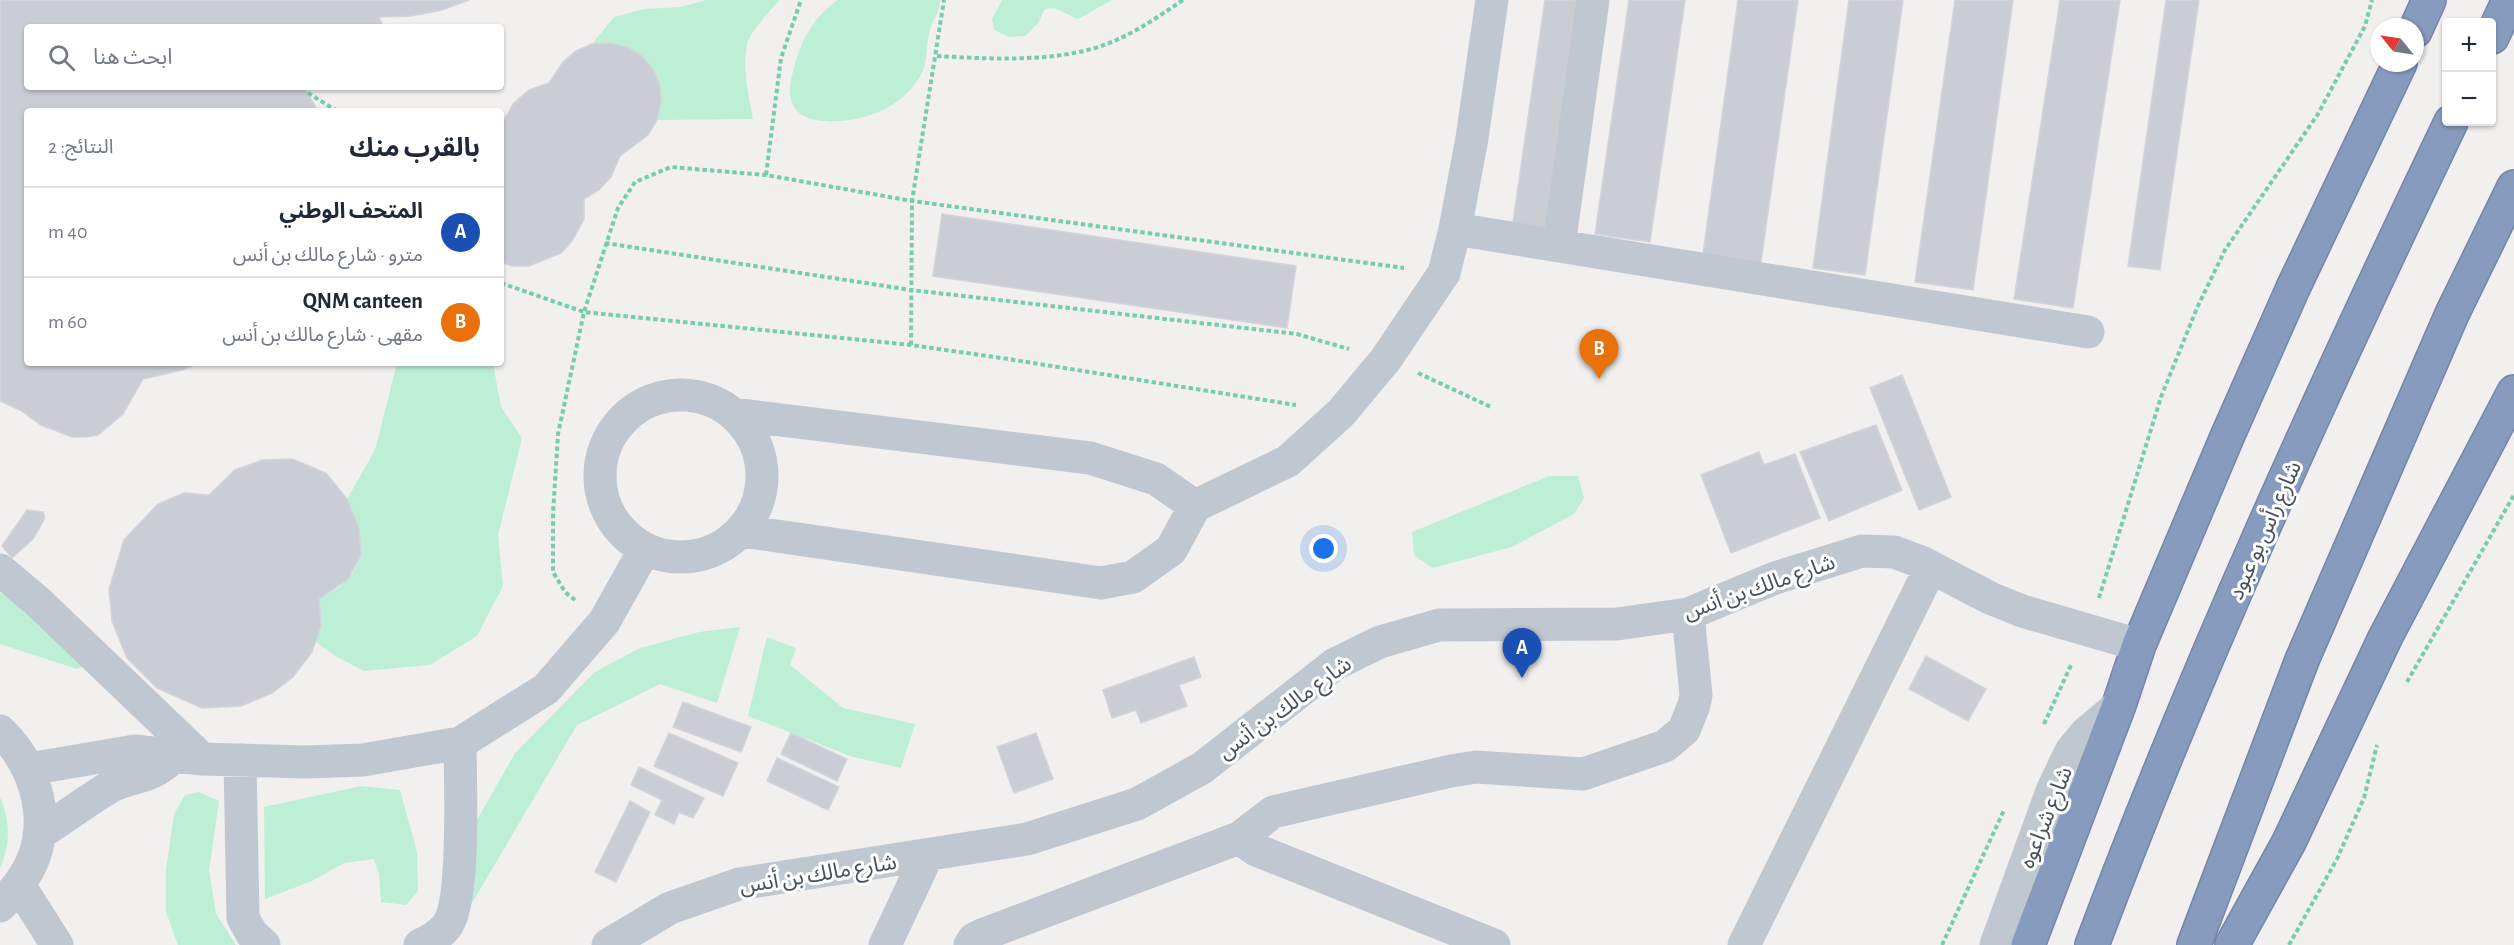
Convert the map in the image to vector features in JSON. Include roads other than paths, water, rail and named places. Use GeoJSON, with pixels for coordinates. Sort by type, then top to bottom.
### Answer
{"type":"FeatureCollection","features":[{"type":"Feature","properties":{"kind":"highway"},"geometry":{"type":"LineString","coordinates":[[2413,18],[2418,0]]}},
{"type":"Feature","properties":{"kind":"highway"},"geometry":{"type":"LineString","coordinates":[[2421,18],[2430,0]]}},
{"type":"Feature","properties":{"kind":"highway"},"geometry":{"type":"LineString","coordinates":[[2496,28],[2509,0]]}},
{"type":"Feature","properties":{"kind":"highway"},"geometry":{"type":"LineString","coordinates":[[2028,945],[2120,705],[2139,645],[2255,373],[2396,72]]}},
{"type":"Feature","properties":{"kind":"highway","name":"شارع رأس بو عبود"},"geometry":{"type":"LineString","coordinates":[[2092,945],[2134,832],[2216,638],[2373,286],[2449,126]]}},
{"type":"Feature","properties":{"kind":"highway"},"geometry":{"type":"LineString","coordinates":[[2194,945],[2302,660],[2452,314],[2514,186]]}},
{"type":"Feature","properties":{"kind":"highway"},"geometry":{"type":"LineString","coordinates":[[2232,945],[2289,842],[2385,638],[2514,392]]}},
{"type":"Feature","properties":{"kind":"highway"},"geometry":{"type":"LineString","coordinates":[[2385,638],[2451,544],[2514,441]]}},
{"type":"Feature","properties":{"kind":"street"},"geometry":{"type":"LineString","coordinates":[[742,531],[1101,583],[1133,577],[1171,550],[1196,506],[1288,461],[1341,413],[1386,359],[1443,273],[1455,229],[1472,138],[1492,0]]}},
{"type":"Feature","properties":{"kind":"street"},"geometry":{"type":"LineString","coordinates":[[1559,246],[1593,0]]}},
{"type":"Feature","properties":{"kind":"street"},"geometry":{"type":"LineString","coordinates":[[1455,229],[2088,332]]}},
{"type":"Feature","properties":{"kind":"street"},"geometry":{"type":"LineString","coordinates":[[669,395],[692,395],[714,401],[733,414],[748,430],[759,451],[763,472],[761,493],[754,513],[742,531],[726,544],[706,554],[686,558],[664,556],[645,549],[618,528],[611,519],[602,498],[600,475],[603,452],[613,432],[628,415],[647,402],[669,395]]}},
{"type":"Feature","properties":{"kind":"street"},"geometry":{"type":"LineString","coordinates":[[733,414],[1090,458],[1156,479],[1196,506]]}},
{"type":"Feature","properties":{"kind":"street"},"geometry":{"type":"LineString","coordinates":[[29,769],[135,751],[188,758],[305,762],[363,760],[460,743],[546,689],[604,622],[645,549]]}},
{"type":"Feature","properties":{"kind":"street","name":"شارع مالك بن أنس"},"geometry":{"type":"LineString","coordinates":[[608,945],[670,908],[739,884],[1026,839],[1137,804],[1203,768],[1335,664],[1380,642],[1439,625],[1617,624],[1688,614],[1775,578],[1862,551],[1894,552],[1931,567],[1990,598],[2022,611],[2139,645]]}},
{"type":"Feature","properties":{"kind":"street"},"geometry":{"type":"LineString","coordinates":[[1744,945],[1931,567]]}},
{"type":"Feature","properties":{"kind":"street"},"geometry":{"type":"LineString","coordinates":[[0,570],[37,601],[188,758]]}},
{"type":"Feature","properties":{"kind":"street"},"geometry":{"type":"LineString","coordinates":[[970,945],[974,939],[982,935],[1239,838],[1272,812],[1476,767],[1583,774],[1665,746],[1684,730],[1696,695],[1688,614]]}},
{"type":"Feature","properties":{"kind":"street","name":"شارع شراعوه"},"geometry":{"type":"LineString","coordinates":[[1996,945],[2052,791],[2072,751],[2086,733],[2120,705]]}},
{"type":"Feature","properties":{"kind":"street"},"geometry":{"type":"LineString","coordinates":[[0,731],[13,744],[29,769],[38,797],[39,834],[34,857],[9,896],[57,945]]}},
{"type":"Feature","properties":{"kind":"street"},"geometry":{"type":"LineString","coordinates":[[420,945],[431,940],[447,926],[455,909],[459,881],[460,743]]}},
{"type":"Feature","properties":{"kind":"street"},"geometry":{"type":"LineString","coordinates":[[39,834],[113,786],[144,777],[188,758]]}},
{"type":"Feature","properties":{"kind":"street"},"geometry":{"type":"LineString","coordinates":[[240,760],[243,918],[252,934],[264,945]]}},
{"type":"Feature","properties":{"kind":"street"},"geometry":{"type":"LineString","coordinates":[[1239,838],[1256,850],[1494,945]]}},
{"type":"Feature","properties":{"kind":"street"},"geometry":{"type":"LineString","coordinates":[[885,945],[927,856]]}},
{"type":"Feature","properties":{"kind":"place","name":"QNM canteen"},"geometry":{"type":"Point","coordinates":[1599,379]}},
{"type":"Feature","properties":{"kind":"place","name":"المتحف الوطني"},"geometry":{"type":"Point","coordinates":[1522,678]}}]}
